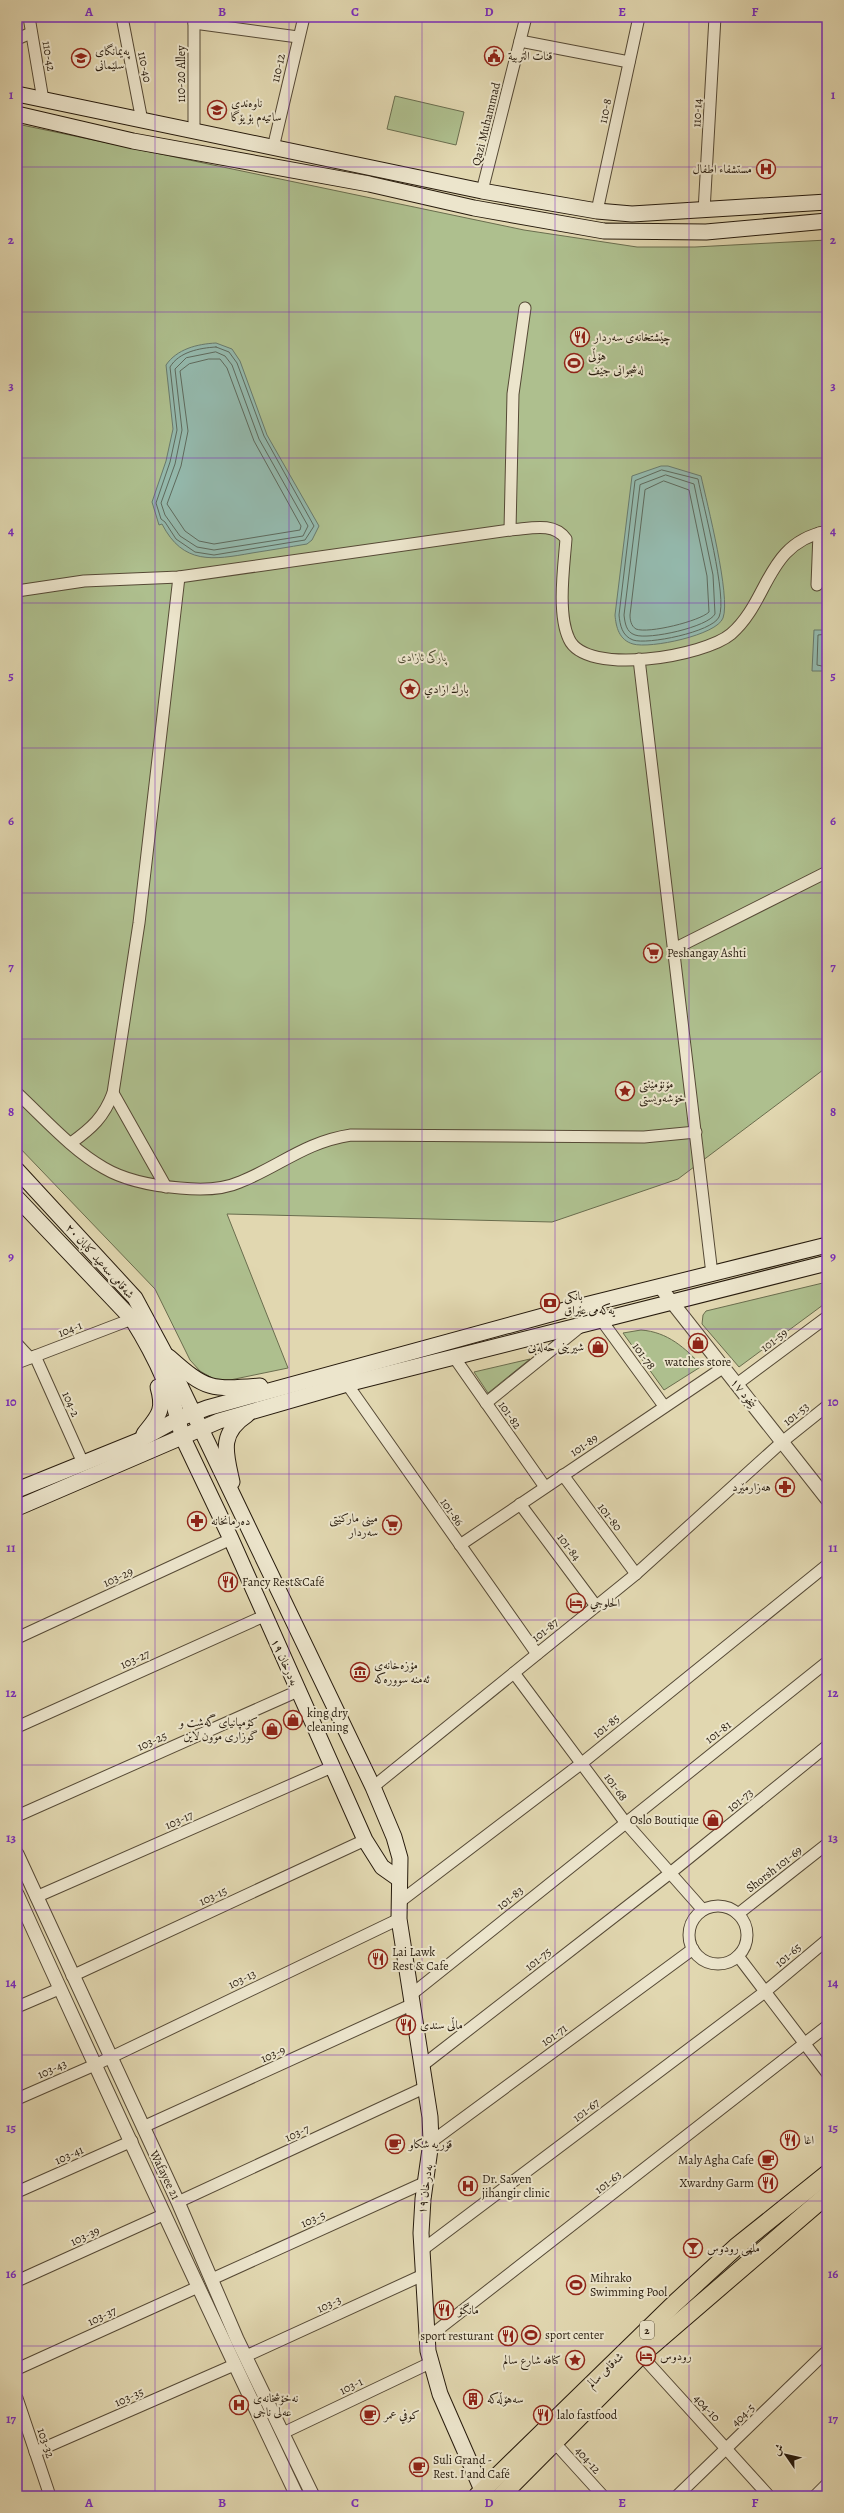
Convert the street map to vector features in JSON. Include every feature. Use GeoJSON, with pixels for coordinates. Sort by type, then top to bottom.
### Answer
{"type":"FeatureCollection","features":[{"type":"Feature","properties":{"kind":"main road"},"geometry":{"type":"LineString","coordinates":[[17,94],[482,191],[597,211],[632,214],[704,211],[827,202]]}},
{"type":"Feature","properties":{"kind":"main road"},"geometry":{"type":"LineString","coordinates":[[17,114],[133,141],[369,184],[474,208],[604,230],[706,232],[827,221]]}},
{"type":"Feature","properties":{"kind":"main road"},"geometry":{"type":"LineString","coordinates":[[221,158],[224,138]]}},
{"type":"Feature","properties":{"kind":"main road","name":"شەقامی سەعید کابان ٢٠"},"geometry":{"type":"LineString","coordinates":[[17,1170],[135,1298],[164,1352],[200,1428]]}},
{"type":"Feature","properties":{"kind":"main road","name":"شەقامی سەعید کابان ٢٠"},"geometry":{"type":"LineString","coordinates":[[17,1198],[132,1319],[147,1345],[178,1419],[182,1436]]}},
{"type":"Feature","properties":{"kind":"main road"},"geometry":{"type":"LineString","coordinates":[[17,1490],[138,1441],[178,1419],[193,1413],[295,1383],[565,1310],[827,1245]]}},
{"type":"Feature","properties":{"kind":"main road"},"geometry":{"type":"LineString","coordinates":[[17,1508],[131,1460],[200,1428],[258,1410],[347,1384],[827,1264]]}},
{"type":"Feature","properties":{"kind":"main road"},"geometry":{"type":"LineString","coordinates":[[138,1441],[159,1416],[161,1410],[161,1396],[147,1345]]}},
{"type":"Feature","properties":{"kind":"main road"},"geometry":{"type":"LineString","coordinates":[[164,1352],[195,1380],[210,1386],[226,1388],[295,1383]]}},
{"type":"Feature","properties":{"kind":"main road"},"geometry":{"type":"LineString","coordinates":[[238,1509],[226,1446],[230,1431],[234,1425],[258,1410]]}},
{"type":"Feature","properties":{"kind":"main road","name":"بەدرخان ١٩"},"geometry":{"type":"LineString","coordinates":[[200,1428],[373,1787],[398,1847],[399,1919],[423,2065],[431,2142],[421,2216],[426,2339],[430,2362],[444,2404],[480,2493]]}},
{"type":"Feature","properties":{"kind":"main road","name":"بەدرخان ١٩"},"geometry":{"type":"LineString","coordinates":[[182,1436],[231,1539],[364,1840],[382,1867],[399,1879]]}},
{"type":"Feature","properties":{"kind":"main road"},"geometry":{"type":"LineString","coordinates":[[131,1460],[166,1450],[179,1449],[198,1467]]}},
{"type":"Feature","properties":{"kind":"main road","name":"شەقامی سالم"},"geometry":{"type":"LineString","coordinates":[[480,2493],[612,2363],[736,2247],[790,2192],[827,2161]]}},
{"type":"Feature","properties":{"kind":"main road","name":"شەقامی سالم"},"geometry":{"type":"LineString","coordinates":[[736,2247],[827,2174]]}},
{"type":"Feature","properties":{"kind":"main road","name":"شەقامی سالم"},"geometry":{"type":"LineString","coordinates":[[501,2496],[641,2355],[827,2196]]}},
{"type":"Feature","properties":{"kind":"main road","name":"شەقامی سالم"},"geometry":{"type":"LineString","coordinates":[[756,2257],[796,2234],[827,2210]]}},
{"type":"Feature","properties":{"kind":"street","name":"110-42"},"geometry":{"type":"LineString","coordinates":[[29,17],[43,100]]}},
{"type":"Feature","properties":{"kind":"street","name":"110-40"},"geometry":{"type":"LineString","coordinates":[[122,17],[142,121]]}},
{"type":"Feature","properties":{"kind":"street","name":"110-12"},"geometry":{"type":"LineString","coordinates":[[273,148],[298,37],[304,17]]}},
{"type":"Feature","properties":{"kind":"street","name":"Qazi Muhammad"},"geometry":{"type":"LineString","coordinates":[[482,191],[526,17]]}},
{"type":"Feature","properties":{"kind":"street","name":"110-8"},"geometry":{"type":"LineString","coordinates":[[597,211],[639,17]]}},
{"type":"Feature","properties":{"kind":"street","name":"110-14"},"geometry":{"type":"LineString","coordinates":[[704,211],[716,17]]}},
{"type":"Feature","properties":{"kind":"street"},"geometry":{"type":"LineString","coordinates":[[194,20],[298,37]]}},
{"type":"Feature","properties":{"kind":"street","name":"110-20 Alley"},"geometry":{"type":"LineString","coordinates":[[194,20],[194,131]]}},
{"type":"Feature","properties":{"kind":"street"},"geometry":{"type":"LineString","coordinates":[[17,39],[31,33]]}},
{"type":"Feature","properties":{"kind":"street"},"geometry":{"type":"LineString","coordinates":[[520,41],[629,62]]}},
{"type":"Feature","properties":{"kind":"street"},"geometry":{"type":"LineString","coordinates":[[510,530],[513,394],[525,308]]}},
{"type":"Feature","properties":{"kind":"street"},"geometry":{"type":"LineString","coordinates":[[17,591],[84,581],[179,577],[510,530],[551,527],[560,531],[566,539],[564,611],[569,640],[575,647],[586,654],[603,659],[639,659],[692,651],[729,635],[748,615],[777,562],[789,550],[823,532]]}},
{"type":"Feature","properties":{"kind":"street"},"geometry":{"type":"LineString","coordinates":[[817,585],[823,532]]}},
{"type":"Feature","properties":{"kind":"street"},"geometry":{"type":"LineString","coordinates":[[71,1143],[99,1122],[113,1093],[139,923],[179,577]]}},
{"type":"Feature","properties":{"kind":"street"},"geometry":{"type":"LineString","coordinates":[[639,659],[712,1274]]}},
{"type":"Feature","properties":{"kind":"street"},"geometry":{"type":"LineString","coordinates":[[674,949],[827,872]]}},
{"type":"Feature","properties":{"kind":"street"},"geometry":{"type":"LineString","coordinates":[[17,1093],[71,1143],[96,1163],[118,1175],[166,1187],[194,1189],[239,1183],[308,1146],[330,1138],[351,1135],[644,1137],[696,1132]]}},
{"type":"Feature","properties":{"kind":"street"},"geometry":{"type":"LineString","coordinates":[[113,1093],[166,1187]]}},
{"type":"Feature","properties":{"kind":"street","name":"بێخود ١٧"},"geometry":{"type":"LineString","coordinates":[[660,1287],[827,1499]]}},
{"type":"Feature","properties":{"kind":"street","name":"101-59"},"geometry":{"type":"LineString","coordinates":[[737,1384],[827,1317]]}},
{"type":"Feature","properties":{"kind":"street","name":"104-1"},"geometry":{"type":"LineString","coordinates":[[17,1363],[132,1319]]}},
{"type":"Feature","properties":{"kind":"street","name":"101-78"},"geometry":{"type":"LineString","coordinates":[[602,1321],[664,1406]]}},
{"type":"Feature","properties":{"kind":"street"},"geometry":{"type":"LineString","coordinates":[[486,1403],[582,1325]]}},
{"type":"Feature","properties":{"kind":"street","name":"104-2"},"geometry":{"type":"LineString","coordinates":[[17,1344],[33,1357],[83,1463]]}},
{"type":"Feature","properties":{"kind":"street","name":"101-82"},"geometry":{"type":"LineString","coordinates":[[454,1357],[545,1487]]}},
{"type":"Feature","properties":{"kind":"street","name":"101-89"},"geometry":{"type":"LineString","coordinates":[[460,1545],[664,1406],[724,1367]]}},
{"type":"Feature","properties":{"kind":"street","name":"101-86"},"geometry":{"type":"LineString","coordinates":[[347,1384],[536,1654]]}},
{"type":"Feature","properties":{"kind":"street","name":"101-53"},"geometry":{"type":"LineString","coordinates":[[782,1442],[827,1406]]}},
{"type":"Feature","properties":{"kind":"street","name":"101-87"},"geometry":{"type":"LineString","coordinates":[[373,1787],[636,1574],[782,1442]]}},
{"type":"Feature","properties":{"kind":"street","name":"101-80"},"geometry":{"type":"LineString","coordinates":[[563,1475],[636,1574]]}},
{"type":"Feature","properties":{"kind":"street","name":"101-84"},"geometry":{"type":"LineString","coordinates":[[520,1504],[596,1606]]}},
{"type":"Feature","properties":{"kind":"street","name":"103-29"},"geometry":{"type":"LineString","coordinates":[[17,1638],[231,1539]]}},
{"type":"Feature","properties":{"kind":"street","name":"101-85"},"geometry":{"type":"LineString","coordinates":[[398,1903],[582,1763],[827,1564]]}},
{"type":"Feature","properties":{"kind":"street","name":"103-27"},"geometry":{"type":"LineString","coordinates":[[17,1727],[264,1616]]}},
{"type":"Feature","properties":{"kind":"street","name":"101-81"},"geometry":{"type":"LineString","coordinates":[[625,1822],[827,1662]]}},
{"type":"Feature","properties":{"kind":"street","name":"101-68"},"geometry":{"type":"LineString","coordinates":[[514,1673],[625,1822],[669,1874],[703,1910]]}},
{"type":"Feature","properties":{"kind":"street","name":"103-25"},"geometry":{"type":"LineString","coordinates":[[17,1816],[298,1691]]}},
{"type":"Feature","properties":{"kind":"street","name":"101-73"},"geometry":{"type":"LineString","coordinates":[[669,1874],[827,1746]]}},
{"type":"Feature","properties":{"kind":"street","name":"103-17"},"geometry":{"type":"LineString","coordinates":[[36,1898],[332,1767]]}},
{"type":"Feature","properties":{"kind":"street","name":"101-83"},"geometry":{"type":"LineString","coordinates":[[412,1999],[625,1822]]}},
{"type":"Feature","properties":{"kind":"street","name":"103-15"},"geometry":{"type":"LineString","coordinates":[[72,1976],[364,1840]]}},
{"type":"Feature","properties":{"kind":"street","name":"Shorsh 101-69"},"geometry":{"type":"LineString","coordinates":[[738,1914],[827,1844]]}},
{"type":"Feature","properties":{"kind":"street","name":"Wafayee 21"},"geometry":{"type":"LineString","coordinates":[[17,1854],[72,1976],[178,2202],[246,2356],[313,2496]]}},
{"type":"Feature","properties":{"kind":"street","name":"101-75"},"geometry":{"type":"LineString","coordinates":[[423,2065],[669,1874]]}},
{"type":"Feature","properties":{"kind":"street","name":"Wafayee 21"},"geometry":{"type":"LineString","coordinates":[[17,1894],[21,1911],[97,2064],[234,2365],[297,2496]]}},
{"type":"Feature","properties":{"kind":"street"},"geometry":{"type":"LineString","coordinates":[[721,1907],[738,1914],[743,1921],[746,1935],[744,1948],[738,1956],[731,1961],[714,1964],[698,1956],[690,1941],[690,1928],[697,1916],[703,1910],[721,1907]]}},
{"type":"Feature","properties":{"kind":"street","name":"103-13"},"geometry":{"type":"LineString","coordinates":[[97,2064],[399,1919]]}},
{"type":"Feature","properties":{"kind":"street","name":"101-65"},"geometry":{"type":"LineString","coordinates":[[766,1991],[827,1940]]}},
{"type":"Feature","properties":{"kind":"street","name":"101-71"},"geometry":{"type":"LineString","coordinates":[[431,2142],[693,1949]]}},
{"type":"Feature","properties":{"kind":"street"},"geometry":{"type":"LineString","coordinates":[[738,1956],[827,2073]]}},
{"type":"Feature","properties":{"kind":"street"},"geometry":{"type":"LineString","coordinates":[[17,2007],[59,1989]]}},
{"type":"Feature","properties":{"kind":"street","name":"101-67"},"geometry":{"type":"LineString","coordinates":[[422,2250],[766,1991]]}},
{"type":"Feature","properties":{"kind":"street","name":"103-9"},"geometry":{"type":"LineString","coordinates":[[143,2127],[412,1999]]}},
{"type":"Feature","properties":{"kind":"street","name":"101-63"},"geometry":{"type":"LineString","coordinates":[[426,2339],[827,2026]]}},
{"type":"Feature","properties":{"kind":"street","name":"103-43"},"geometry":{"type":"LineString","coordinates":[[17,2099],[97,2064]]}},
{"type":"Feature","properties":{"kind":"street","name":"103-7"},"geometry":{"type":"LineString","coordinates":[[178,2202],[426,2087]]}},
{"type":"Feature","properties":{"kind":"street","name":"103-41"},"geometry":{"type":"LineString","coordinates":[[17,2192],[132,2141]]}},
{"type":"Feature","properties":{"kind":"street","name":"103-5"},"geometry":{"type":"LineString","coordinates":[[212,2279],[426,2182]]}},
{"type":"Feature","properties":{"kind":"street","name":"103-39"},"geometry":{"type":"LineString","coordinates":[[17,2281],[165,2214]]}},
{"type":"Feature","properties":{"kind":"street","name":"103-3"},"geometry":{"type":"LineString","coordinates":[[246,2356],[423,2275]]}},
{"type":"Feature","properties":{"kind":"street","name":"103-37"},"geometry":{"type":"LineString","coordinates":[[17,2369],[198,2286]]}},
{"type":"Feature","properties":{"kind":"street","name":"404-5"},"geometry":{"type":"LineString","coordinates":[[677,2496],[827,2351]]}},
{"type":"Feature","properties":{"kind":"street","name":"404-10"},"geometry":{"type":"LineString","coordinates":[[641,2355],[769,2496]]}},
{"type":"Feature","properties":{"kind":"street","name":"103-1"},"geometry":{"type":"LineString","coordinates":[[283,2433],[430,2362]]}},
{"type":"Feature","properties":{"kind":"street","name":"103-35"},"geometry":{"type":"LineString","coordinates":[[35,2452],[234,2365]]}},
{"type":"Feature","properties":{"kind":"street","name":"103-32"},"geometry":{"type":"LineString","coordinates":[[17,2398],[50,2496]]}},
{"type":"Feature","properties":{"kind":"street","name":"404-12"},"geometry":{"type":"LineString","coordinates":[[554,2442],[603,2496]]}},
{"type":"Feature","properties":{"kind":"street"},"geometry":{"type":"LineString","coordinates":[[815,2496],[827,2484]]}},
{"type":"Feature","properties":{"kind":"green space"},"geometry":{"type":"Polygon","coordinates":[[[395,96],[464,112],[456,145],[387,129],[395,96]]]}},
{"type":"Feature","properties":{"kind":"green space","name":"پارکی ئازادی"},"geometry":{"type":"Polygon","coordinates":[[[17,124],[524,230],[637,247],[695,247],[827,240],[827,1067],[678,1179],[552,1222],[227,1214],[288,1368],[230,1380],[214,1379],[200,1371],[190,1360],[155,1289],[17,1145],[17,124]]]}},
{"type":"Feature","properties":{"kind":"green space"},"geometry":{"type":"Polygon","coordinates":[[[827,1282],[827,1302],[739,1367],[702,1324],[703,1315],[706,1311],[827,1282]]]}},
{"type":"Feature","properties":{"kind":"green space"},"geometry":{"type":"Polygon","coordinates":[[[641,1330],[660,1334],[675,1342],[702,1366],[664,1390],[623,1333],[641,1330]]]}},
{"type":"Feature","properties":{"kind":"green space"},"geometry":{"type":"Polygon","coordinates":[[[530,1359],[488,1393],[474,1372],[530,1359]]]}},
{"type":"Feature","properties":{"kind":"water"},"geometry":{"type":"Polygon","coordinates":[[[216,343],[232,349],[240,361],[267,435],[319,526],[312,540],[307,544],[212,558],[189,553],[179,547],[170,537],[162,524],[159,525],[152,502],[166,461],[173,429],[166,365],[176,355],[188,348],[216,343]]]}},
{"type":"Feature","properties":{"kind":"water"},"geometry":{"type":"Polygon","coordinates":[[[661,466],[668,466],[701,476],[713,527],[724,591],[725,607],[723,618],[718,624],[709,630],[682,639],[667,642],[642,645],[633,644],[621,636],[617,628],[615,615],[632,476],[661,466]]]}},
{"type":"Feature","properties":{"kind":"water"},"geometry":{"type":"Polygon","coordinates":[[[814,630],[827,630],[827,671],[812,671],[814,630]]]}},
{"type":"Feature","properties":{"kind":"place","name":"قنات التربیة"},"geometry":{"type":"Point","coordinates":[494,56]}},
{"type":"Feature","properties":{"kind":"place","name":"پەیمانگای سلێمانی"},"geometry":{"type":"Point","coordinates":[81,58]}},
{"type":"Feature","properties":{"kind":"place","name":"ناوەندی ساتیەم بۆ یۆگا"},"geometry":{"type":"Point","coordinates":[217,110]}},
{"type":"Feature","properties":{"kind":"place","name":"مستشفاء اطفال"},"geometry":{"type":"Point","coordinates":[766,169]}},
{"type":"Feature","properties":{"kind":"place","name":"چێشتخانەی سەردار"},"geometry":{"type":"Point","coordinates":[580,337]}},
{"type":"Feature","properties":{"kind":"place","name":"هۆڵی لەشجوانی جێف"},"geometry":{"type":"Point","coordinates":[574,363]}},
{"type":"Feature","properties":{"kind":"place","name":"بارك ازادي"},"geometry":{"type":"Point","coordinates":[410,689]}},
{"type":"Feature","properties":{"kind":"place","name":"Peshangay Ashti"},"geometry":{"type":"Point","coordinates":[653,953]}},
{"type":"Feature","properties":{"kind":"place","name":"مۆنۆمێنتی خۆشەویستی"},"geometry":{"type":"Point","coordinates":[625,1091]}},
{"type":"Feature","properties":{"kind":"place","name":"بانکی یەکەمی عێراق"},"geometry":{"type":"Point","coordinates":[550,1303]}},
{"type":"Feature","properties":{"kind":"place","name":"watches store"},"geometry":{"type":"Point","coordinates":[698,1343]}},
{"type":"Feature","properties":{"kind":"place","name":"شیرینی حەلەبی"},"geometry":{"type":"Point","coordinates":[598,1347]}},
{"type":"Feature","properties":{"kind":"place","name":"هەزارمێرد"},"geometry":{"type":"Point","coordinates":[785,1487]}},
{"type":"Feature","properties":{"kind":"place","name":"دەرمانخانە"},"geometry":{"type":"Point","coordinates":[197,1521]}},
{"type":"Feature","properties":{"kind":"place","name":"مینی مارکێتی سەردار"},"geometry":{"type":"Point","coordinates":[392,1525]}},
{"type":"Feature","properties":{"kind":"place","name":"Fancy Rest&Café"},"geometry":{"type":"Point","coordinates":[228,1582]}},
{"type":"Feature","properties":{"kind":"place","name":"الحلوجي"},"geometry":{"type":"Point","coordinates":[576,1603]}},
{"type":"Feature","properties":{"kind":"place","name":"مۆزەخانەی ئەمنە سوورەکە"},"geometry":{"type":"Point","coordinates":[360,1672]}},
{"type":"Feature","properties":{"kind":"place","name":"king dry cleaning"},"geometry":{"type":"Point","coordinates":[293,1720]}},
{"type":"Feature","properties":{"kind":"place","name":"کۆمپانیای گەشت و گوزاری موون لاین"},"geometry":{"type":"Point","coordinates":[272,1729]}},
{"type":"Feature","properties":{"kind":"place","name":"Oslo Boutique"},"geometry":{"type":"Point","coordinates":[713,1820]}},
{"type":"Feature","properties":{"kind":"place","name":"Lai Lawk Rest & Cafe"},"geometry":{"type":"Point","coordinates":[378,1959]}},
{"type":"Feature","properties":{"kind":"place","name":"ماڵی سندی"},"geometry":{"type":"Point","coordinates":[406,2025]}},
{"type":"Feature","properties":{"kind":"place","name":"اغا"},"geometry":{"type":"Point","coordinates":[790,2140]}},
{"type":"Feature","properties":{"kind":"place","name":"قۆریە شکاو"},"geometry":{"type":"Point","coordinates":[395,2144]}},
{"type":"Feature","properties":{"kind":"place","name":"Maly Agha Cafe"},"geometry":{"type":"Point","coordinates":[768,2160]}},
{"type":"Feature","properties":{"kind":"place","name":"Xwardny Garm"},"geometry":{"type":"Point","coordinates":[768,2183]}},
{"type":"Feature","properties":{"kind":"place","name":"Dr. Sawen jihangir clinic"},"geometry":{"type":"Point","coordinates":[468,2186]}},
{"type":"Feature","properties":{"kind":"place","name":"ملهى رودوس"},"geometry":{"type":"Point","coordinates":[693,2248]}},
{"type":"Feature","properties":{"kind":"place","name":"Mihrako Swimming Pool"},"geometry":{"type":"Point","coordinates":[576,2285]}},
{"type":"Feature","properties":{"kind":"place","name":"مانگۆ"},"geometry":{"type":"Point","coordinates":[444,2310]}},
{"type":"Feature","properties":{"kind":"place","name":"sport center"},"geometry":{"type":"Point","coordinates":[531,2335]}},
{"type":"Feature","properties":{"kind":"place","name":"sport resturant"},"geometry":{"type":"Point","coordinates":[508,2336]}},
{"type":"Feature","properties":{"kind":"place","name":"رودوس"},"geometry":{"type":"Point","coordinates":[646,2356]}},
{"type":"Feature","properties":{"kind":"place","name":"كنافه شارع سالم"},"geometry":{"type":"Point","coordinates":[575,2360]}},
{"type":"Feature","properties":{"kind":"place","name":"سەهۆڵەکە"},"geometry":{"type":"Point","coordinates":[473,2399]}},
{"type":"Feature","properties":{"kind":"place","name":"نەخۆشخانەی عەلی ناجی"},"geometry":{"type":"Point","coordinates":[239,2405]}},
{"type":"Feature","properties":{"kind":"place","name":"كوفي عمر"},"geometry":{"type":"Point","coordinates":[370,2415]}},
{"type":"Feature","properties":{"kind":"place","name":"lalo fastfood"},"geometry":{"type":"Point","coordinates":[543,2415]}},
{"type":"Feature","properties":{"kind":"place","name":"Suli Grand - Rest. I and Café"},"geometry":{"type":"Point","coordinates":[419,2467]}}]}
